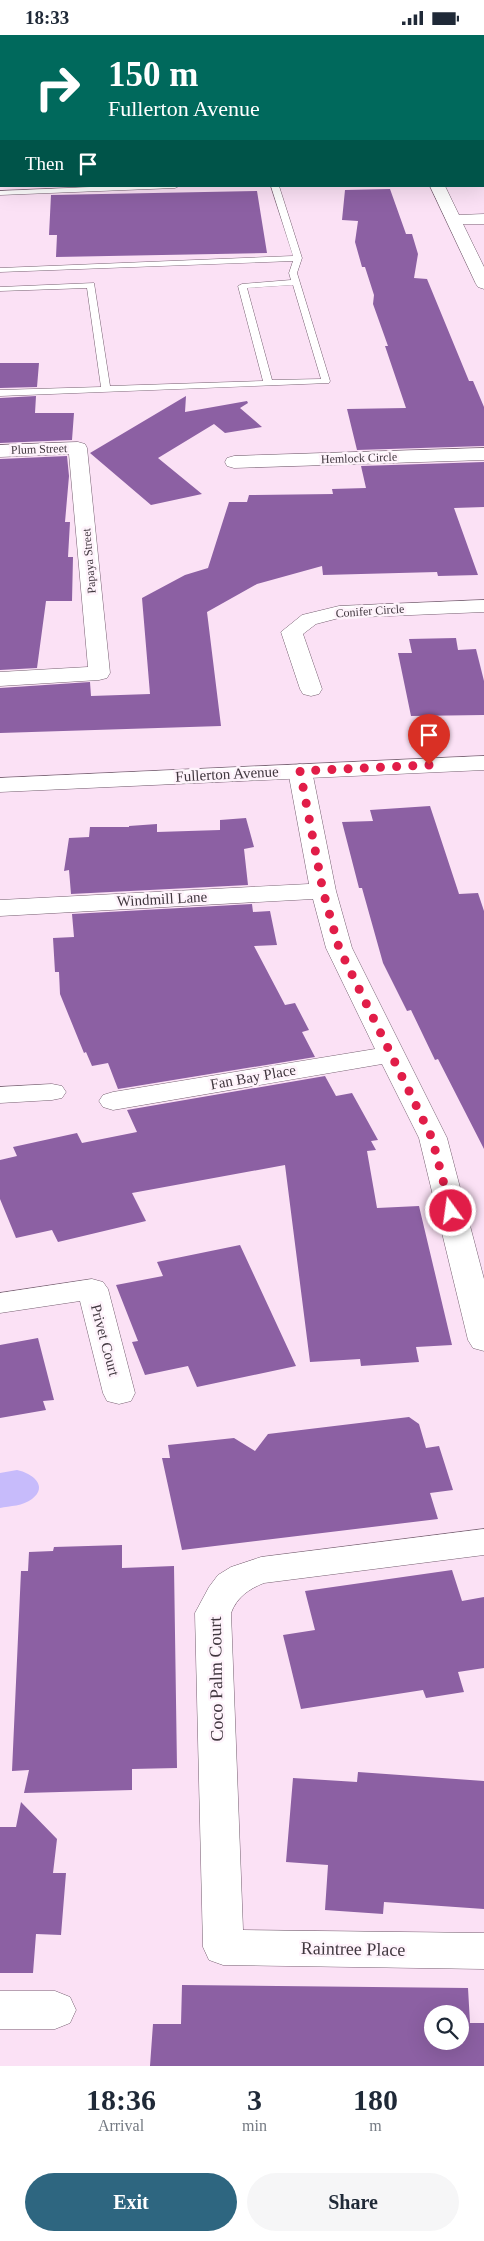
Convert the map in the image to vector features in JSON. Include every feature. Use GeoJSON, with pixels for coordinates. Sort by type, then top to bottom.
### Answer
{"type":"FeatureCollection","features":[{"type":"Feature","properties":{"kind":"street"},"geometry":{"type":"LineString","coordinates":[[437,187],[484,284]]}},
{"type":"Feature","properties":{"kind":"street"},"geometry":{"type":"LineString","coordinates":[[453,220],[484,219]]}},
{"type":"Feature","properties":{"kind":"street","name":"Plum Street"},"geometry":{"type":"LineString","coordinates":[[0,451],[78,448]]}},
{"type":"Feature","properties":{"kind":"street","name":"Papaya Street"},"geometry":{"type":"LineString","coordinates":[[0,679],[99,673],[78,448]]}},
{"type":"Feature","properties":{"kind":"street","name":"Hemlock Circle"},"geometry":{"type":"LineString","coordinates":[[234,462],[484,454]]}},
{"type":"Feature","properties":{"kind":"street","name":"Conifer Circle"},"geometry":{"type":"LineString","coordinates":[[311,689],[292,632],[309,619],[339,611],[484,606]]}},
{"type":"Feature","properties":{"kind":"street","name":"Fullerton Avenue"},"geometry":{"type":"LineString","coordinates":[[0,785],[484,763]]}},
{"type":"Feature","properties":{"kind":"street"},"geometry":{"type":"LineString","coordinates":[[300,771],[323,891],[339,948],[432,1138],[484,1340]]}},
{"type":"Feature","properties":{"kind":"street","name":"Windmill Lane"},"geometry":{"type":"LineString","coordinates":[[0,908],[323,891]]}},
{"type":"Feature","properties":{"kind":"street","name":"Fan Bay Place"},"geometry":{"type":"LineString","coordinates":[[113,1101],[392,1054]]}},
{"type":"Feature","properties":{"kind":"street"},"geometry":{"type":"LineString","coordinates":[[0,1095],[52,1092]]}},
{"type":"Feature","properties":{"kind":"street","name":"Privet Court"},"geometry":{"type":"LineString","coordinates":[[2,1295],[92,1289],[119,1393]]}},
{"type":"Feature","properties":{"kind":"street","name":"Coco Palm Court"},"geometry":{"type":"LineString","coordinates":[[223,1947],[213,1613],[218,1598],[229,1585],[244,1576],[261,1570],[484,1542]]}},
{"type":"Feature","properties":{"kind":"street","name":"Raintree Place"},"geometry":{"type":"LineString","coordinates":[[223,1947],[484,1951]]}},
{"type":"Feature","properties":{"kind":"street"},"geometry":{"type":"LineString","coordinates":[[0,2010],[55,2011]]}},
{"type":"Feature","properties":{"kind":"lane"},"geometry":{"type":"LineString","coordinates":[[0,193],[150,187]]}},
{"type":"Feature","properties":{"kind":"lane"},"geometry":{"type":"LineString","coordinates":[[0,393],[326,381],[293,273],[298,258],[275,187]]}},
{"type":"Feature","properties":{"kind":"lane"},"geometry":{"type":"LineString","coordinates":[[0,269],[298,258]]}},
{"type":"Feature","properties":{"kind":"lane"},"geometry":{"type":"LineString","coordinates":[[268,383],[242,286],[296,282]]}},
{"type":"Feature","properties":{"kind":"lane"},"geometry":{"type":"LineString","coordinates":[[0,289],[91,285],[106,390]]}},
{"type":"Feature","properties":{"kind":"shaded area"},"geometry":{"type":"Polygon","coordinates":[[[17,1470],[33,1477],[39,1485],[37,1494],[25,1503],[0,1508],[0,1473],[17,1470]]]}},
{"type":"Feature","properties":{"kind":"building"},"geometry":{"type":"Polygon","coordinates":[[[390,189],[406,234],[412,234],[418,254],[414,278],[427,279],[469,381],[473,381],[484,407],[484,446],[357,450],[347,409],[406,408],[385,346],[388,346],[373,304],[374,295],[365,267],[362,267],[355,242],[358,221],[342,220],[345,190],[390,189]]]}},
{"type":"Feature","properties":{"kind":"building"},"geometry":{"type":"Polygon","coordinates":[[[257,191],[267,253],[56,257],[57,235],[49,235],[51,195],[257,191]]]}},
{"type":"Feature","properties":{"kind":"building"},"geometry":{"type":"Polygon","coordinates":[[[0,363],[39,363],[37,387],[0,388],[0,363]]]}},
{"type":"Feature","properties":{"kind":"building"},"geometry":{"type":"Polygon","coordinates":[[[36,396],[35,413],[74,413],[72,440],[0,443],[0,398],[36,396]]]}},
{"type":"Feature","properties":{"kind":"building"},"geometry":{"type":"Polygon","coordinates":[[[186,396],[185,412],[247,401],[248,403],[240,408],[262,427],[225,433],[214,424],[158,458],[202,494],[151,505],[90,453],[186,396]]]}},
{"type":"Feature","properties":{"kind":"building"},"geometry":{"type":"Polygon","coordinates":[[[67,456],[69,476],[65,522],[70,522],[68,557],[73,557],[72,601],[46,601],[37,668],[0,670],[0,459],[67,456]]]}},
{"type":"Feature","properties":{"kind":"building"},"geometry":{"type":"Polygon","coordinates":[[[484,462],[484,507],[454,508],[478,575],[438,576],[437,572],[323,575],[322,566],[257,584],[207,612],[221,726],[0,733],[0,688],[90,682],[91,696],[150,694],[142,598],[185,575],[208,568],[229,502],[247,502],[249,495],[333,494],[332,489],[366,488],[361,466],[484,462]]]}},
{"type":"Feature","properties":{"kind":"building"},"geometry":{"type":"Polygon","coordinates":[[[456,638],[458,650],[476,649],[484,681],[484,715],[411,716],[398,653],[412,653],[409,639],[456,638]]]}},
{"type":"Feature","properties":{"kind":"building"},"geometry":{"type":"Polygon","coordinates":[[[430,806],[459,894],[478,893],[484,911],[484,1149],[438,1059],[435,1060],[411,1010],[407,1011],[383,963],[362,888],[359,888],[342,822],[373,821],[370,810],[430,806]]]}},
{"type":"Feature","properties":{"kind":"building"},"geometry":{"type":"Polygon","coordinates":[[[246,818],[254,847],[244,849],[248,885],[71,894],[69,870],[64,871],[69,838],[89,837],[90,827],[129,827],[157,824],[157,832],[220,830],[220,820],[246,818]]]}},
{"type":"Feature","properties":{"kind":"building"},"geometry":{"type":"Polygon","coordinates":[[[252,904],[253,912],[270,911],[277,945],[254,946],[285,1005],[295,1003],[309,1030],[302,1032],[315,1057],[118,1089],[108,1063],[92,1066],[86,1052],[84,1053],[60,994],[59,972],[55,972],[53,938],[74,937],[72,914],[252,904]]]}},
{"type":"Feature","properties":{"kind":"building"},"geometry":{"type":"Polygon","coordinates":[[[325,1076],[336,1096],[352,1093],[378,1140],[371,1141],[376,1150],[367,1151],[377,1208],[419,1206],[452,1345],[416,1347],[419,1362],[361,1366],[360,1359],[310,1362],[285,1165],[132,1193],[146,1221],[58,1242],[52,1230],[16,1238],[0,1199],[0,1160],[17,1156],[13,1147],[77,1133],[82,1143],[137,1132],[127,1110],[325,1076]]]}},
{"type":"Feature","properties":{"kind":"building"},"geometry":{"type":"Polygon","coordinates":[[[240,1245],[296,1366],[197,1387],[188,1366],[145,1375],[132,1342],[138,1341],[116,1285],[163,1276],[157,1262],[240,1245]]]}},
{"type":"Feature","properties":{"kind":"building"},"geometry":{"type":"Polygon","coordinates":[[[38,1338],[54,1400],[43,1401],[46,1410],[0,1418],[0,1345],[38,1338]]]}},
{"type":"Feature","properties":{"kind":"building"},"geometry":{"type":"Polygon","coordinates":[[[409,1417],[419,1424],[426,1448],[439,1446],[453,1490],[430,1493],[438,1519],[182,1550],[162,1458],[170,1458],[168,1445],[234,1438],[255,1451],[268,1434],[409,1417]]]}},
{"type":"Feature","properties":{"kind":"building"},"geometry":{"type":"Polygon","coordinates":[[[122,1545],[122,1568],[174,1566],[177,1768],[132,1769],[132,1790],[24,1793],[29,1770],[12,1771],[21,1571],[28,1571],[29,1552],[53,1551],[54,1547],[122,1545]]]}},
{"type":"Feature","properties":{"kind":"building"},"geometry":{"type":"Polygon","coordinates":[[[452,1570],[462,1601],[484,1597],[484,1668],[458,1672],[464,1692],[426,1698],[423,1690],[301,1709],[283,1635],[315,1630],[305,1591],[452,1570]]]}},
{"type":"Feature","properties":{"kind":"building"},"geometry":{"type":"Polygon","coordinates":[[[358,1772],[484,1781],[484,1909],[384,1902],[383,1914],[325,1910],[328,1865],[286,1862],[293,1778],[357,1782],[358,1772]]]}},
{"type":"Feature","properties":{"kind":"building"},"geometry":{"type":"Polygon","coordinates":[[[21,1802],[57,1839],[53,1873],[66,1873],[61,1935],[36,1934],[33,1973],[0,1973],[0,1827],[16,1827],[21,1802]]]}},
{"type":"Feature","properties":{"kind":"building"},"geometry":{"type":"Polygon","coordinates":[[[182,1985],[468,1988],[469,2005],[424,2005],[424,2050],[469,2050],[469,2006],[470,2023],[484,2023],[484,2066],[150,2066],[153,2024],[181,2024],[182,1985]]]}},
{"type":"Feature","properties":{"kind":"route"},"geometry":{"type":"LineString","coordinates":[[429,765],[300,771],[323,891],[339,948],[432,1138],[451,1211]]}}]}
